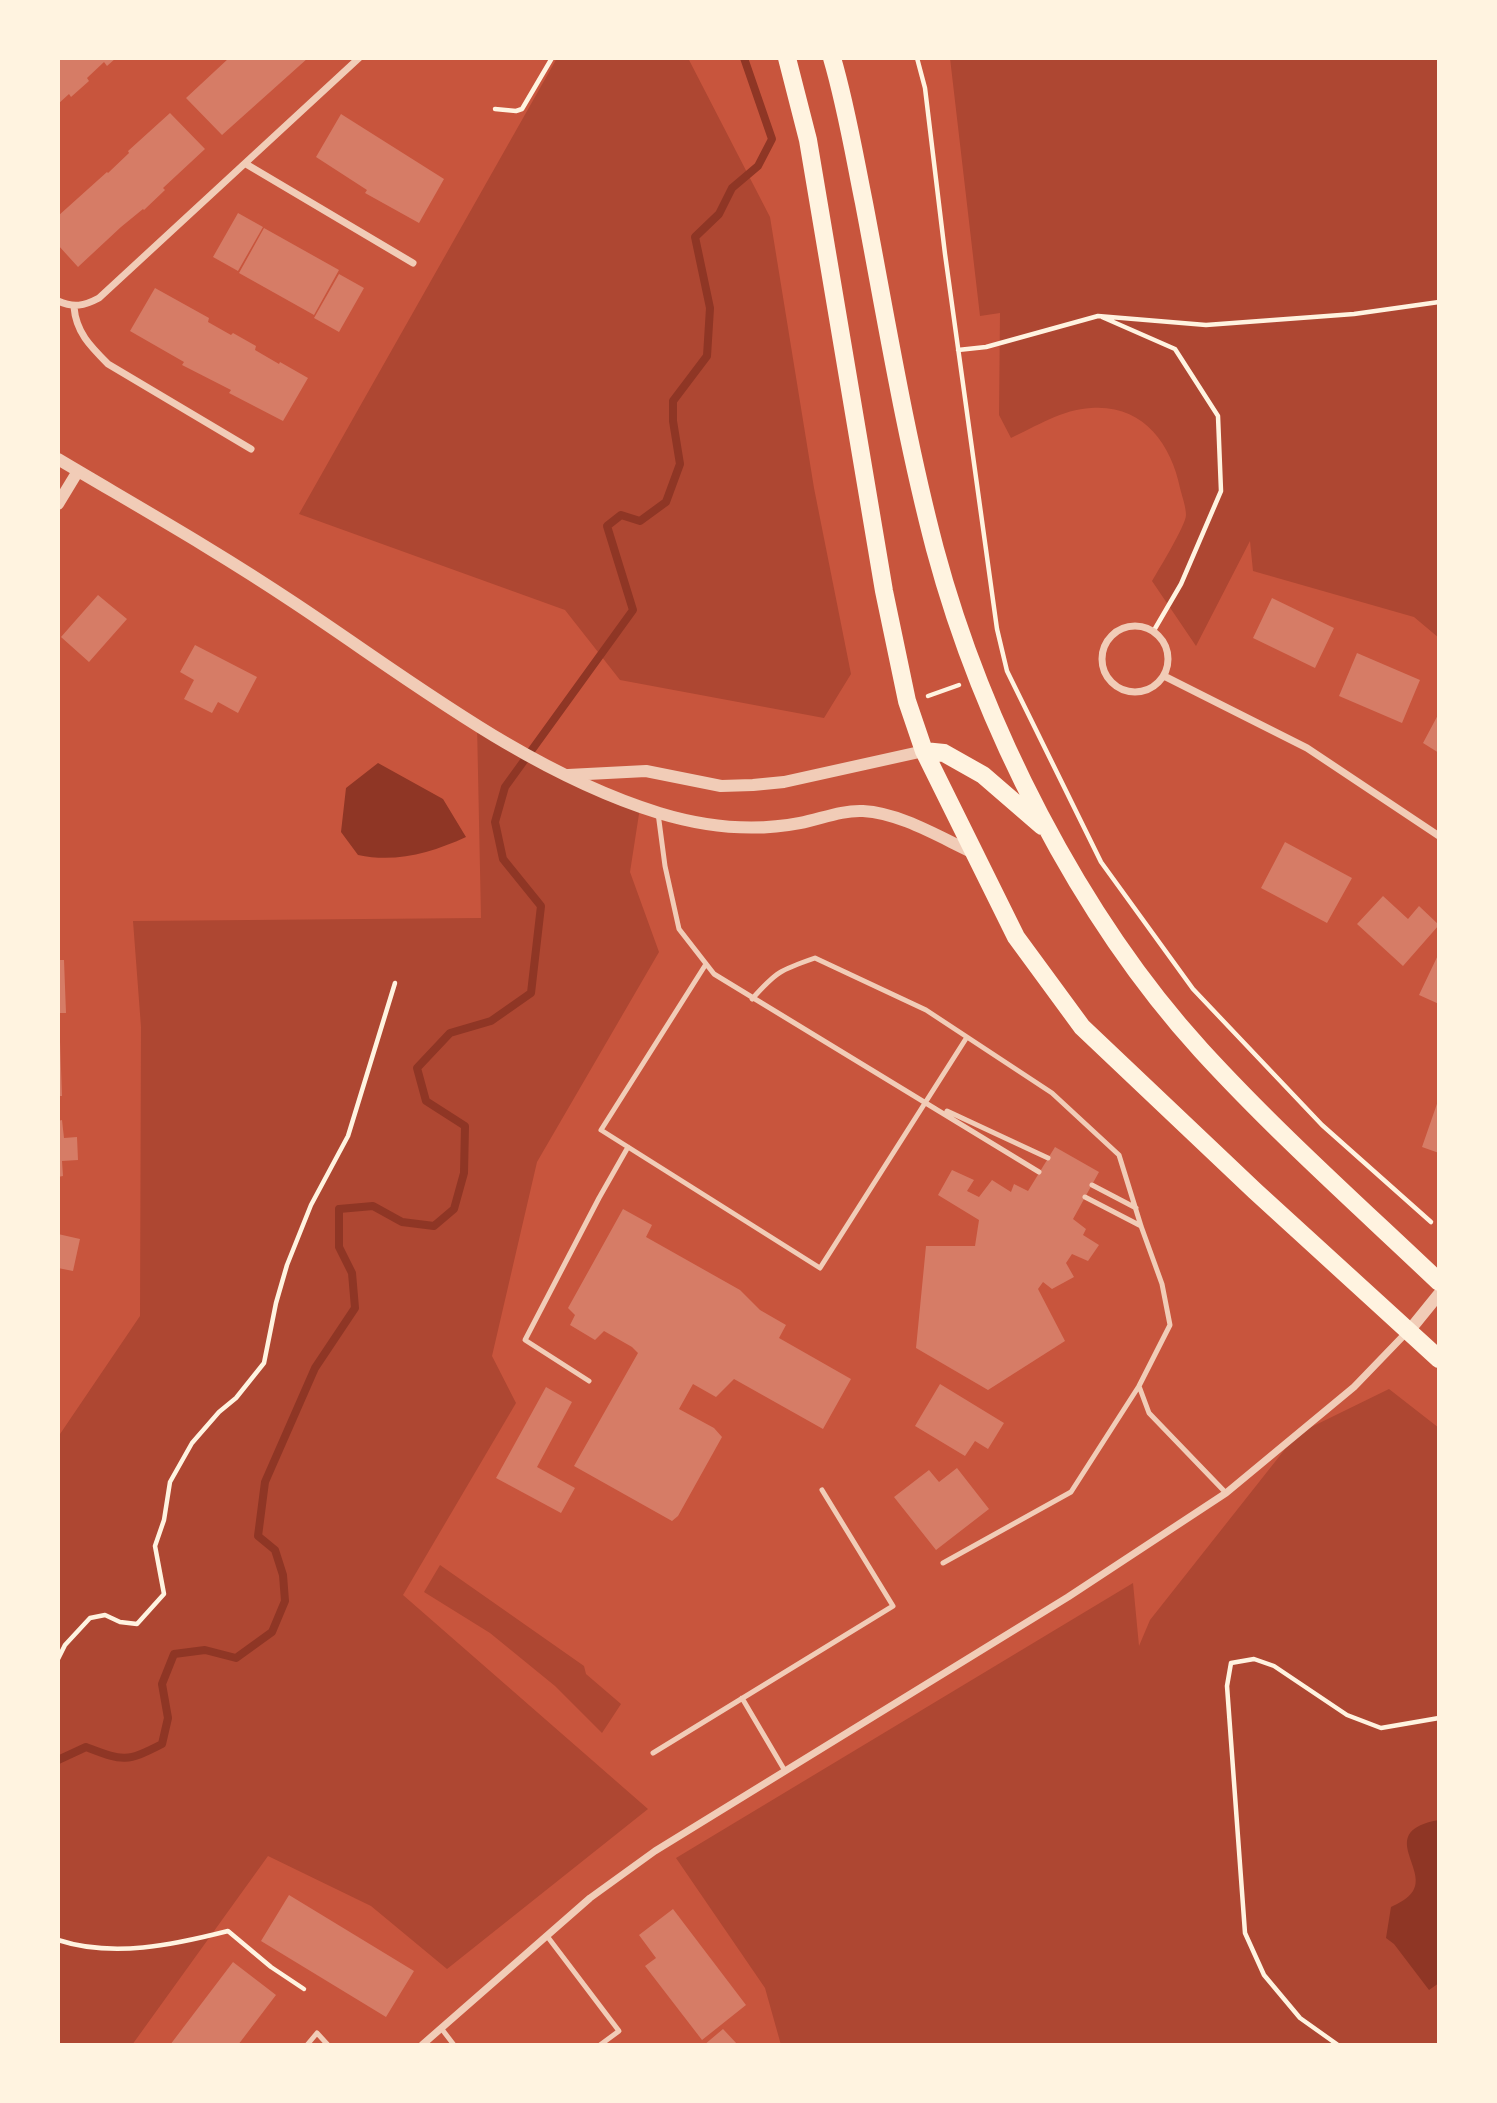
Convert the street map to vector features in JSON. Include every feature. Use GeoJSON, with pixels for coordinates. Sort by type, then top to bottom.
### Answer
{"type":"FeatureCollection","features":[{"type":"Feature","properties":{"kind":"main road"},"geometry":{"type":"LineString","coordinates":[[787,58],[808,140],[884,592],[906,701],[924,751],[1016,937],[1082,1027],[1255,1191],[1439,1359]]}},
{"type":"Feature","properties":{"kind":"main road"},"geometry":{"type":"LineString","coordinates":[[832,58],[935,550],[964,639],[995,720],[1049,832],[1123,953],[1200,1049],[1291,1142],[1439,1282]]}},
{"type":"Feature","properties":{"kind":"main road"},"geometry":{"type":"LineString","coordinates":[[924,751],[944,753],[983,775],[1049,832]]}},
{"type":"Feature","properties":{"kind":"street"},"geometry":{"type":"LineString","coordinates":[[58,301],[74,307],[99,298],[359,58]]}},
{"type":"Feature","properties":{"kind":"street"},"geometry":{"type":"LineString","coordinates":[[246,164],[412,263]]}},
{"type":"Feature","properties":{"kind":"street"},"geometry":{"type":"LineString","coordinates":[[74,307],[80,331],[89,345],[108,364],[251,449]]}},
{"type":"Feature","properties":{"kind":"street"},"geometry":{"type":"LineString","coordinates":[[58,459],[260,579],[477,724],[564,775],[659,813],[700,823],[758,828],[803,822],[848,811],[880,813],[914,825],[976,854]]}},
{"type":"Feature","properties":{"kind":"street"},"geometry":{"type":"LineString","coordinates":[[58,505],[78,471]]}},
{"type":"Feature","properties":{"kind":"street"},"geometry":{"type":"LineString","coordinates":[[1136,626],[1153,632],[1164,643],[1168,654],[1164,676],[1147,690],[1135,692],[1114,684],[1103,665],[1107,642],[1124,628],[1136,626]]}},
{"type":"Feature","properties":{"kind":"street"},"geometry":{"type":"LineString","coordinates":[[1164,676],[1307,748],[1439,836]]}},
{"type":"Feature","properties":{"kind":"street"},"geometry":{"type":"LineString","coordinates":[[564,775],[646,771],[721,786],[753,785],[784,782],[924,751]]}},
{"type":"Feature","properties":{"kind":"street"},"geometry":{"type":"LineString","coordinates":[[422,2045],[590,1898],[655,1851],[1068,1597],[1226,1493],[1354,1387],[1409,1331],[1439,1294]]}},
{"type":"Feature","properties":{"kind":"lane"},"geometry":{"type":"LineString","coordinates":[[659,813],[665,866],[679,929],[714,974],[1039,1172]]}},
{"type":"Feature","properties":{"kind":"lane"},"geometry":{"type":"LineString","coordinates":[[752,999],[783,969],[815,958],[926,1010],[1052,1093],[1119,1155],[1162,1284],[1170,1325],[1139,1386],[1071,1492],[943,1563]]}},
{"type":"Feature","properties":{"kind":"lane"},"geometry":{"type":"LineString","coordinates":[[706,964],[601,1130],[820,1268],[967,1037]]}},
{"type":"Feature","properties":{"kind":"lane"},"geometry":{"type":"LineString","coordinates":[[925,1101],[1048,1158]]}},
{"type":"Feature","properties":{"kind":"lane"},"geometry":{"type":"LineString","coordinates":[[589,1381],[525,1340],[628,1147]]}},
{"type":"Feature","properties":{"kind":"lane"},"geometry":{"type":"LineString","coordinates":[[1092,1185],[1136,1208]]}},
{"type":"Feature","properties":{"kind":"lane"},"geometry":{"type":"LineString","coordinates":[[1085,1197],[1141,1226]]}},
{"type":"Feature","properties":{"kind":"lane"},"geometry":{"type":"LineString","coordinates":[[1139,1386],[1149,1413],[1226,1493]]}},
{"type":"Feature","properties":{"kind":"lane"},"geometry":{"type":"LineString","coordinates":[[653,1753],[894,1606],[822,1490]]}},
{"type":"Feature","properties":{"kind":"lane"},"geometry":{"type":"LineString","coordinates":[[742,1699],[785,1771]]}},
{"type":"Feature","properties":{"kind":"lane"},"geometry":{"type":"LineString","coordinates":[[547,1936],[620,2031],[600,2045]]}},
{"type":"Feature","properties":{"kind":"lane"},"geometry":{"type":"LineString","coordinates":[[441,2028],[454,2045]]}},
{"type":"Feature","properties":{"kind":"lane"},"geometry":{"type":"LineString","coordinates":[[307,2045],[317,2033],[328,2045]]}},
{"type":"Feature","properties":{"kind":"path"},"geometry":{"type":"LineString","coordinates":[[495,109],[522,109],[552,58]]}},
{"type":"Feature","properties":{"kind":"path"},"geometry":{"type":"LineString","coordinates":[[917,58],[925,88],[997,629],[1007,671],[1101,862],[1193,989],[1322,1125],[1431,1222]]}},
{"type":"Feature","properties":{"kind":"path"},"geometry":{"type":"LineString","coordinates":[[958,350],[986,347],[1098,316],[1206,325],[1353,314],[1439,302]]}},
{"type":"Feature","properties":{"kind":"path"},"geometry":{"type":"LineString","coordinates":[[1098,316],[1175,349],[1218,416],[1221,491],[1181,584],[1153,632]]}},
{"type":"Feature","properties":{"kind":"path"},"geometry":{"type":"LineString","coordinates":[[925,696],[963,684]]}},
{"type":"Feature","properties":{"kind":"path"},"geometry":{"type":"LineString","coordinates":[[58,1659],[65,1645],[90,1618],[105,1615],[120,1622],[137,1624],[164,1594],[155,1546],[164,1520],[170,1482],[192,1443],[219,1412],[236,1398],[264,1363],[275,1303],[287,1265],[311,1205],[348,1136],[395,983]]}},
{"type":"Feature","properties":{"kind":"path"},"geometry":{"type":"LineString","coordinates":[[1338,2045],[1300,2018],[1264,1975],[1245,1933],[1227,1686],[1231,1662],[1254,1659],[1274,1666],[1346,1715],[1381,1728],[1439,1718]]}},
{"type":"Feature","properties":{"kind":"path"},"geometry":{"type":"LineString","coordinates":[[58,1940],[72,1944],[147,1948],[228,1931],[271,1967],[304,1989]]}},
{"type":"Feature","properties":{"kind":"shaded area"},"geometry":{"type":"Polygon","coordinates":[[[557,58],[688,58],[770,217],[814,488],[851,674],[824,718],[620,680],[565,610],[299,514],[557,58]]]}},
{"type":"Feature","properties":{"kind":"shaded area"},"geometry":{"type":"Polygon","coordinates":[[[950,58],[1439,58],[1439,638],[1414,617],[1253,571],[1250,541],[1196,646],[1152,581],[1186,515],[1176,471],[1161,442],[1151,430],[1125,412],[1109,408],[1091,408],[1060,415],[1011,438],[999,415],[1000,313],[980,316],[950,58]]]}},
{"type":"Feature","properties":{"kind":"shaded area"},"geometry":{"type":"Polygon","coordinates":[[[477,724],[564,775],[641,801],[630,872],[659,952],[537,1162],[492,1356],[516,1403],[403,1595],[648,1809],[447,1969],[371,1906],[268,1856],[132,2045],[58,2045],[58,1437],[140,1316],[141,1027],[133,921],[481,918],[477,724]]]}},
{"type":"Feature","properties":{"kind":"shaded area"},"geometry":{"type":"Polygon","coordinates":[[[378,763],[443,799],[466,837],[413,855],[386,858],[358,855],[341,832],[346,788],[378,763]]]}},
{"type":"Feature","properties":{"kind":"shaded area"},"geometry":{"type":"Polygon","coordinates":[[[1389,1389],[1439,1428],[1439,2045],[781,2045],[765,1988],[676,1858],[1133,1583],[1139,1646],[1150,1620],[1297,1434],[1389,1389]]]}},
{"type":"Feature","properties":{"kind":"shaded area"},"geometry":{"type":"Polygon","coordinates":[[[440,1565],[584,1666],[586,1674],[621,1704],[602,1733],[555,1686],[490,1633],[424,1592],[440,1565]]]}},
{"type":"Feature","properties":{"kind":"shaded area"},"geometry":{"type":"Polygon","coordinates":[[[1439,1820],[1439,1983],[1429,1990],[1394,1944],[1386,1938],[1391,1907],[1409,1896],[1416,1882],[1408,1851],[1410,1832],[1420,1825],[1439,1820]]]}},
{"type":"Feature","properties":{"kind":"building"},"geometry":{"type":"Polygon","coordinates":[[[58,58],[116,58],[107,66],[104,62],[87,78],[89,81],[71,97],[69,94],[58,104],[58,58]]]}},
{"type":"Feature","properties":{"kind":"building"},"geometry":{"type":"Polygon","coordinates":[[[229,58],[308,58],[222,135],[186,98],[229,58]]]}},
{"type":"Feature","properties":{"kind":"building"},"geometry":{"type":"Polygon","coordinates":[[[170,113],[205,149],[163,188],[165,190],[144,210],[121,227],[78,267],[58,245],[58,216],[108,173],[170,113]]]}},
{"type":"Feature","properties":{"kind":"building"},"geometry":{"type":"Polygon","coordinates":[[[341,114],[444,179],[419,223],[365,193],[367,190],[316,157],[341,114]]]}},
{"type":"Feature","properties":{"kind":"building"},"geometry":{"type":"Polygon","coordinates":[[[238,213],[263,227],[238,271],[213,257],[238,213]]]}},
{"type":"Feature","properties":{"kind":"building"},"geometry":{"type":"Polygon","coordinates":[[[264,228],[339,270],[314,315],[239,273],[264,228]]]}},
{"type":"Feature","properties":{"kind":"building"},"geometry":{"type":"Polygon","coordinates":[[[339,274],[364,288],[339,332],[314,318],[339,274]]]}},
{"type":"Feature","properties":{"kind":"building"},"geometry":{"type":"Polygon","coordinates":[[[155,288],[209,318],[208,322],[256,346],[255,350],[308,378],[283,421],[229,393],[231,390],[182,365],[184,362],[130,331],[155,288]]]}},
{"type":"Feature","properties":{"kind":"building"},"geometry":{"type":"Polygon","coordinates":[[[98,595],[127,619],[89,662],[61,637],[98,595]]]}},
{"type":"Feature","properties":{"kind":"building"},"geometry":{"type":"Polygon","coordinates":[[[1272,598],[1334,628],[1315,668],[1253,638],[1272,598]]]}},
{"type":"Feature","properties":{"kind":"building"},"geometry":{"type":"Polygon","coordinates":[[[195,645],[257,677],[238,713],[218,702],[212,713],[184,699],[194,680],[180,672],[195,645]]]}},
{"type":"Feature","properties":{"kind":"building"},"geometry":{"type":"Polygon","coordinates":[[[1357,653],[1420,680],[1402,723],[1339,696],[1357,653]]]}},
{"type":"Feature","properties":{"kind":"building"},"geometry":{"type":"Polygon","coordinates":[[[1439,713],[1439,753],[1423,743],[1439,713]]]}},
{"type":"Feature","properties":{"kind":"building"},"geometry":{"type":"Polygon","coordinates":[[[1285,842],[1352,878],[1327,923],[1261,888],[1285,842]]]}},
{"type":"Feature","properties":{"kind":"building"},"geometry":{"type":"Polygon","coordinates":[[[1383,896],[1408,919],[1419,906],[1439,925],[1403,966],[1357,924],[1383,896]]]}},
{"type":"Feature","properties":{"kind":"building"},"geometry":{"type":"Polygon","coordinates":[[[1439,953],[1439,1004],[1419,995],[1439,953]]]}},
{"type":"Feature","properties":{"kind":"building"},"geometry":{"type":"Polygon","coordinates":[[[58,960],[64,960],[66,1013],[58,1013],[58,960]]]}},
{"type":"Feature","properties":{"kind":"building"},"geometry":{"type":"Polygon","coordinates":[[[60,1041],[62,1096],[58,1096],[60,1041]]]}},
{"type":"Feature","properties":{"kind":"building"},"geometry":{"type":"Polygon","coordinates":[[[1439,1098],[1439,1153],[1422,1147],[1439,1098]]]}},
{"type":"Feature","properties":{"kind":"building"},"geometry":{"type":"Polygon","coordinates":[[[62,1120],[64,1138],[77,1137],[78,1160],[62,1161],[63,1176],[58,1177],[58,1121],[62,1120]]]}},
{"type":"Feature","properties":{"kind":"building"},"geometry":{"type":"Polygon","coordinates":[[[1055,1147],[1099,1172],[1073,1219],[1086,1229],[1083,1235],[1099,1245],[1088,1261],[1072,1254],[1066,1263],[1074,1277],[1052,1289],[1043,1282],[1038,1289],[1065,1341],[988,1390],[916,1348],[926,1246],[975,1246],[979,1220],[938,1195],[952,1170],[974,1180],[967,1191],[979,1197],[992,1180],[1011,1192],[1014,1184],[1028,1191],[1055,1147]]]}},
{"type":"Feature","properties":{"kind":"building"},"geometry":{"type":"Polygon","coordinates":[[[623,1209],[652,1225],[646,1237],[740,1290],[760,1310],[786,1325],[779,1338],[851,1379],[823,1429],[734,1379],[716,1397],[693,1384],[679,1409],[714,1428],[722,1437],[678,1516],[672,1521],[574,1466],[638,1353],[604,1331],[595,1340],[570,1325],[575,1315],[568,1308],[623,1209]]]}},
{"type":"Feature","properties":{"kind":"building"},"geometry":{"type":"Polygon","coordinates":[[[58,1234],[80,1239],[73,1271],[58,1268],[58,1234]]]}},
{"type":"Feature","properties":{"kind":"building"},"geometry":{"type":"Polygon","coordinates":[[[940,1384],[1004,1423],[988,1449],[975,1441],[965,1456],[915,1426],[940,1384]]]}},
{"type":"Feature","properties":{"kind":"building"},"geometry":{"type":"Polygon","coordinates":[[[546,1387],[572,1402],[537,1467],[575,1488],[561,1513],[496,1478],[546,1387]]]}},
{"type":"Feature","properties":{"kind":"building"},"geometry":{"type":"Polygon","coordinates":[[[957,1468],[989,1509],[936,1550],[894,1497],[929,1470],[939,1482],[957,1468]]]}},
{"type":"Feature","properties":{"kind":"building"},"geometry":{"type":"Polygon","coordinates":[[[289,1895],[414,1971],[386,2017],[261,1941],[289,1895]]]}},
{"type":"Feature","properties":{"kind":"building"},"geometry":{"type":"Polygon","coordinates":[[[673,1909],[746,2005],[702,2040],[645,1966],[656,1958],[639,1935],[673,1909]]]}},
{"type":"Feature","properties":{"kind":"building"},"geometry":{"type":"Polygon","coordinates":[[[233,1962],[276,1995],[238,2045],[170,2045],[233,1962]]]}},
{"type":"Feature","properties":{"kind":"building"},"geometry":{"type":"Polygon","coordinates":[[[723,2029],[738,2045],[704,2045],[723,2029]]]}},
{"type":"Feature","properties":{"kind":"waterway"},"geometry":{"type":"LineString","coordinates":[[58,1760],[86,1747],[124,1758],[162,1744],[168,1718],[162,1684],[174,1654],[205,1650],[236,1658],[272,1632],[285,1601],[283,1575],[275,1550],[258,1536],[265,1482],[315,1368],[355,1308],[352,1273],[339,1247],[339,1209],[373,1206],[402,1222],[434,1226],[454,1209],[464,1173],[465,1126],[426,1101],[417,1068],[450,1033],[491,1021],[531,993],[541,906],[503,859],[495,822],[505,787],[633,610],[607,526],[621,515],[640,521],[666,502],[680,464],[673,421],[673,401],[707,356],[710,308],[695,237],[719,214],[732,188],[758,166],[772,139],[744,58]]}}]}
